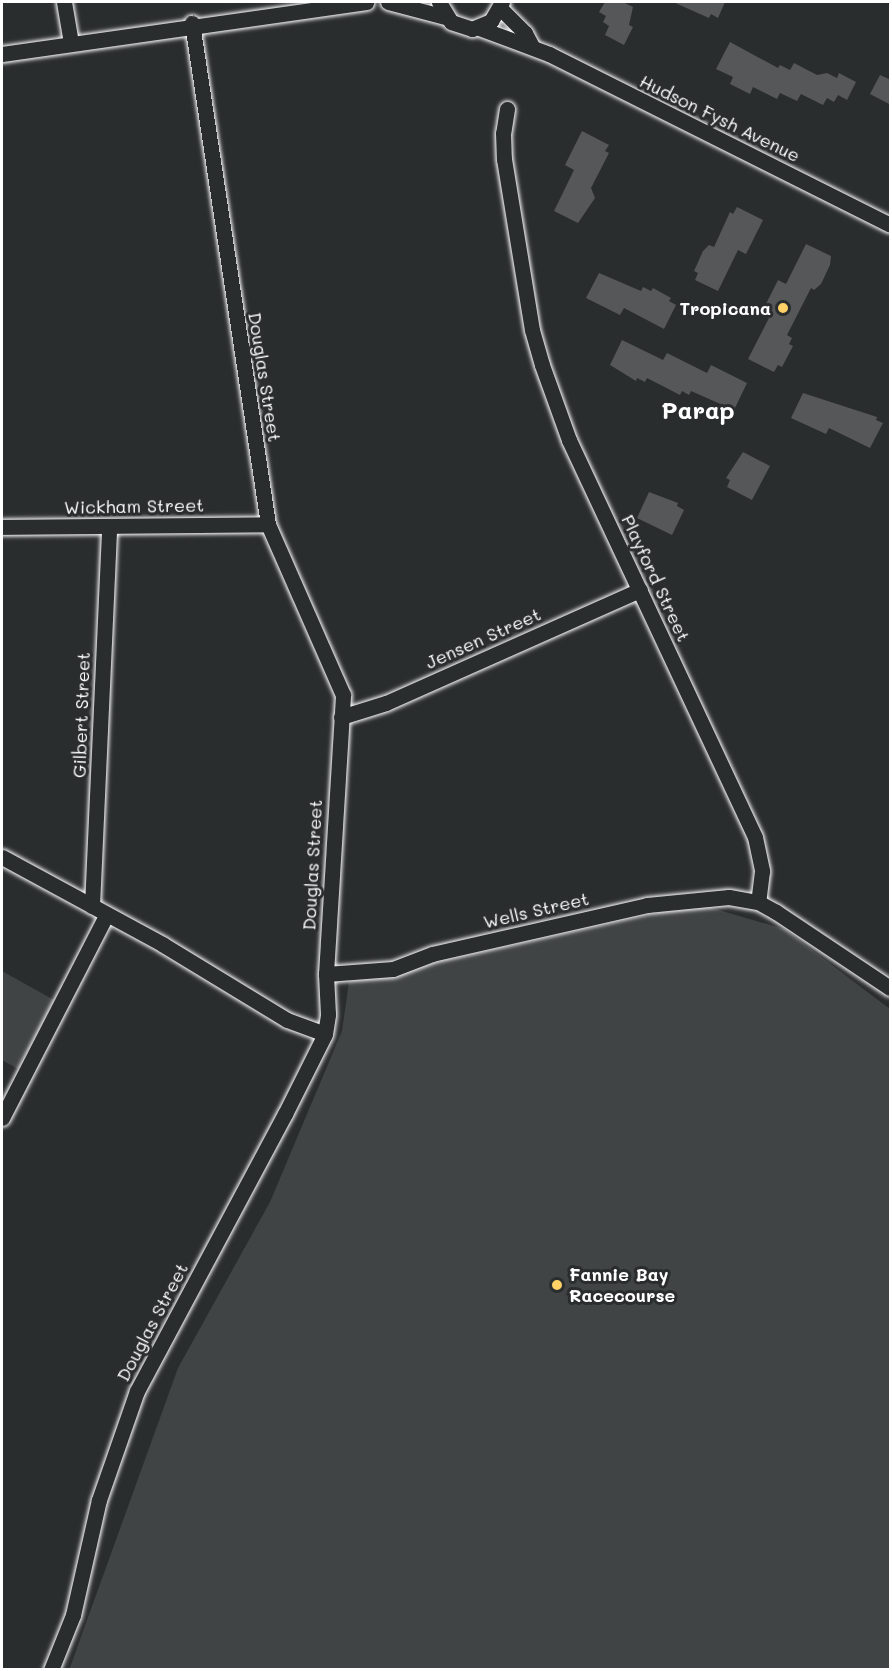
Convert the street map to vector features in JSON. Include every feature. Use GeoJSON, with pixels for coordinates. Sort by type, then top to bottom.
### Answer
{"type":"FeatureCollection","features":[{"type":"Feature","properties":{"kind":"street"},"geometry":{"type":"LineString","coordinates":[[64,2],[71,43]]}},
{"type":"Feature","properties":{"kind":"street"},"geometry":{"type":"LineString","coordinates":[[2,54],[192,23],[366,2]]}},
{"type":"Feature","properties":{"kind":"street","name":"Hudson Fysh Avenue"},"geometry":{"type":"LineString","coordinates":[[388,2],[446,17],[465,28],[479,28],[532,46],[891,225]]}},
{"type":"Feature","properties":{"kind":"street"},"geometry":{"type":"LineString","coordinates":[[439,2],[446,17]]}},
{"type":"Feature","properties":{"kind":"street"},"geometry":{"type":"LineString","coordinates":[[479,28],[501,5],[525,33],[532,46]]}},
{"type":"Feature","properties":{"kind":"street","name":"Douglas Street"},"geometry":{"type":"LineString","coordinates":[[51,1670],[73,1615],[99,1500],[137,1391],[325,1034],[341,685],[268,524],[192,23]]}},
{"type":"Feature","properties":{"kind":"street","name":"Playford Street"},"geometry":{"type":"LineString","coordinates":[[507,109],[503,133],[504,159],[532,330],[569,440],[755,837],[762,871],[758,902]]}},
{"type":"Feature","properties":{"kind":"street","name":"Wickham Street"},"geometry":{"type":"LineString","coordinates":[[2,527],[268,524]]}},
{"type":"Feature","properties":{"kind":"street","name":"Gilbert Street"},"geometry":{"type":"LineString","coordinates":[[92,906],[109,526]]}},
{"type":"Feature","properties":{"kind":"street","name":"Jensen Street"},"geometry":{"type":"LineString","coordinates":[[341,717],[386,703],[640,590]]}},
{"type":"Feature","properties":{"kind":"street"},"geometry":{"type":"LineString","coordinates":[[2,857],[107,914],[269,1010],[325,1034]]}},
{"type":"Feature","properties":{"kind":"street","name":"Wells Street"},"geometry":{"type":"LineString","coordinates":[[326,974],[393,969],[432,954],[666,901],[718,897],[758,902]]}},
{"type":"Feature","properties":{"kind":"street"},"geometry":{"type":"LineString","coordinates":[[758,902],[821,939],[891,988]]}},
{"type":"Feature","properties":{"kind":"street"},"geometry":{"type":"LineString","coordinates":[[2,1118],[107,914]]}},
{"type":"Feature","properties":{"kind":"shaded area","name":"Fannie Bay Racecourse"},"geometry":{"type":"Polygon","coordinates":[[[698,904],[784,929],[890,1009],[890,1669],[69,1670],[178,1368],[270,1202],[342,1031],[349,982],[698,904]]]}},
{"type":"Feature","properties":{"kind":"shaded area"},"geometry":{"type":"Polygon","coordinates":[[[2,971],[54,1000],[18,1069],[2,1060],[2,971]]]}},
{"type":"Feature","properties":{"kind":"building"},"geometry":{"type":"Polygon","coordinates":[[[605,2],[623,2],[633,7],[629,25],[633,27],[624,45],[605,35],[609,26],[603,22],[606,16],[599,12],[605,2]]]}},
{"type":"Feature","properties":{"kind":"building"},"geometry":{"type":"Polygon","coordinates":[[[673,2],[725,2],[718,18],[711,14],[709,18],[673,2]]]}},
{"type":"Feature","properties":{"kind":"building"},"geometry":{"type":"Polygon","coordinates":[[[730,42],[778,68],[780,65],[790,70],[794,63],[817,75],[827,73],[837,78],[839,73],[856,82],[847,100],[838,95],[834,102],[827,98],[823,105],[801,94],[797,101],[780,93],[777,99],[753,87],[750,94],[730,84],[733,77],[716,69],[730,42]]]}},
{"type":"Feature","properties":{"kind":"building"},"geometry":{"type":"Polygon","coordinates":[[[880,75],[891,80],[891,105],[870,94],[880,75]]]}},
{"type":"Feature","properties":{"kind":"building"},"geometry":{"type":"Polygon","coordinates":[[[582,131],[609,145],[605,151],[609,153],[591,188],[595,198],[578,223],[554,211],[574,170],[565,165],[582,131]]]}},
{"type":"Feature","properties":{"kind":"building","name":"Tropicana"},"geometry":{"type":"Polygon","coordinates":[[[737,207],[763,220],[746,254],[738,250],[718,291],[695,280],[698,273],[694,271],[703,251],[709,245],[714,247],[730,212],[733,214],[737,207]]]}},
{"type":"Feature","properties":{"kind":"building","name":"Tropicana"},"geometry":{"type":"Polygon","coordinates":[[[806,244],[831,256],[830,265],[821,284],[814,290],[811,288],[787,335],[792,338],[789,344],[793,346],[782,367],[778,365],[774,372],[748,359],[769,318],[761,314],[778,280],[786,284],[806,244]]]}},
{"type":"Feature","properties":{"kind":"building","name":"Tropicana"},"geometry":{"type":"Polygon","coordinates":[[[599,273],[641,291],[643,287],[651,291],[653,288],[671,298],[669,301],[676,305],[664,329],[624,308],[620,315],[586,298],[599,273]]]}},
{"type":"Feature","properties":{"kind":"building","name":"Tropicana"},"geometry":{"type":"Polygon","coordinates":[[[622,340],[663,360],[667,353],[707,373],[711,365],[747,383],[734,410],[691,391],[689,395],[682,391],[680,395],[647,378],[645,382],[637,378],[636,381],[610,365],[622,340]]]}},
{"type":"Feature","properties":{"kind":"building"},"geometry":{"type":"Polygon","coordinates":[[[803,393],[877,417],[876,420],[883,423],[870,448],[829,428],[826,434],[791,418],[803,393]]]}},
{"type":"Feature","properties":{"kind":"building"},"geometry":{"type":"Polygon","coordinates":[[[743,452],[770,466],[752,500],[727,487],[730,480],[726,478],[743,452]]]}},
{"type":"Feature","properties":{"kind":"building"},"geometry":{"type":"Polygon","coordinates":[[[649,492],[678,503],[677,506],[684,510],[672,535],[637,518],[649,492]]]}},
{"type":"Feature","properties":{"kind":"place","name":"Tropicana"},"geometry":{"type":"Point","coordinates":[783,308]}},
{"type":"Feature","properties":{"kind":"place","name":"Fannie Bay Racecourse"},"geometry":{"type":"Point","coordinates":[557,1285]}},
{"type":"Feature","properties":{"kind":"district","name":"Parap"},"geometry":{"type":"Point","coordinates":[698,410]}}]}
